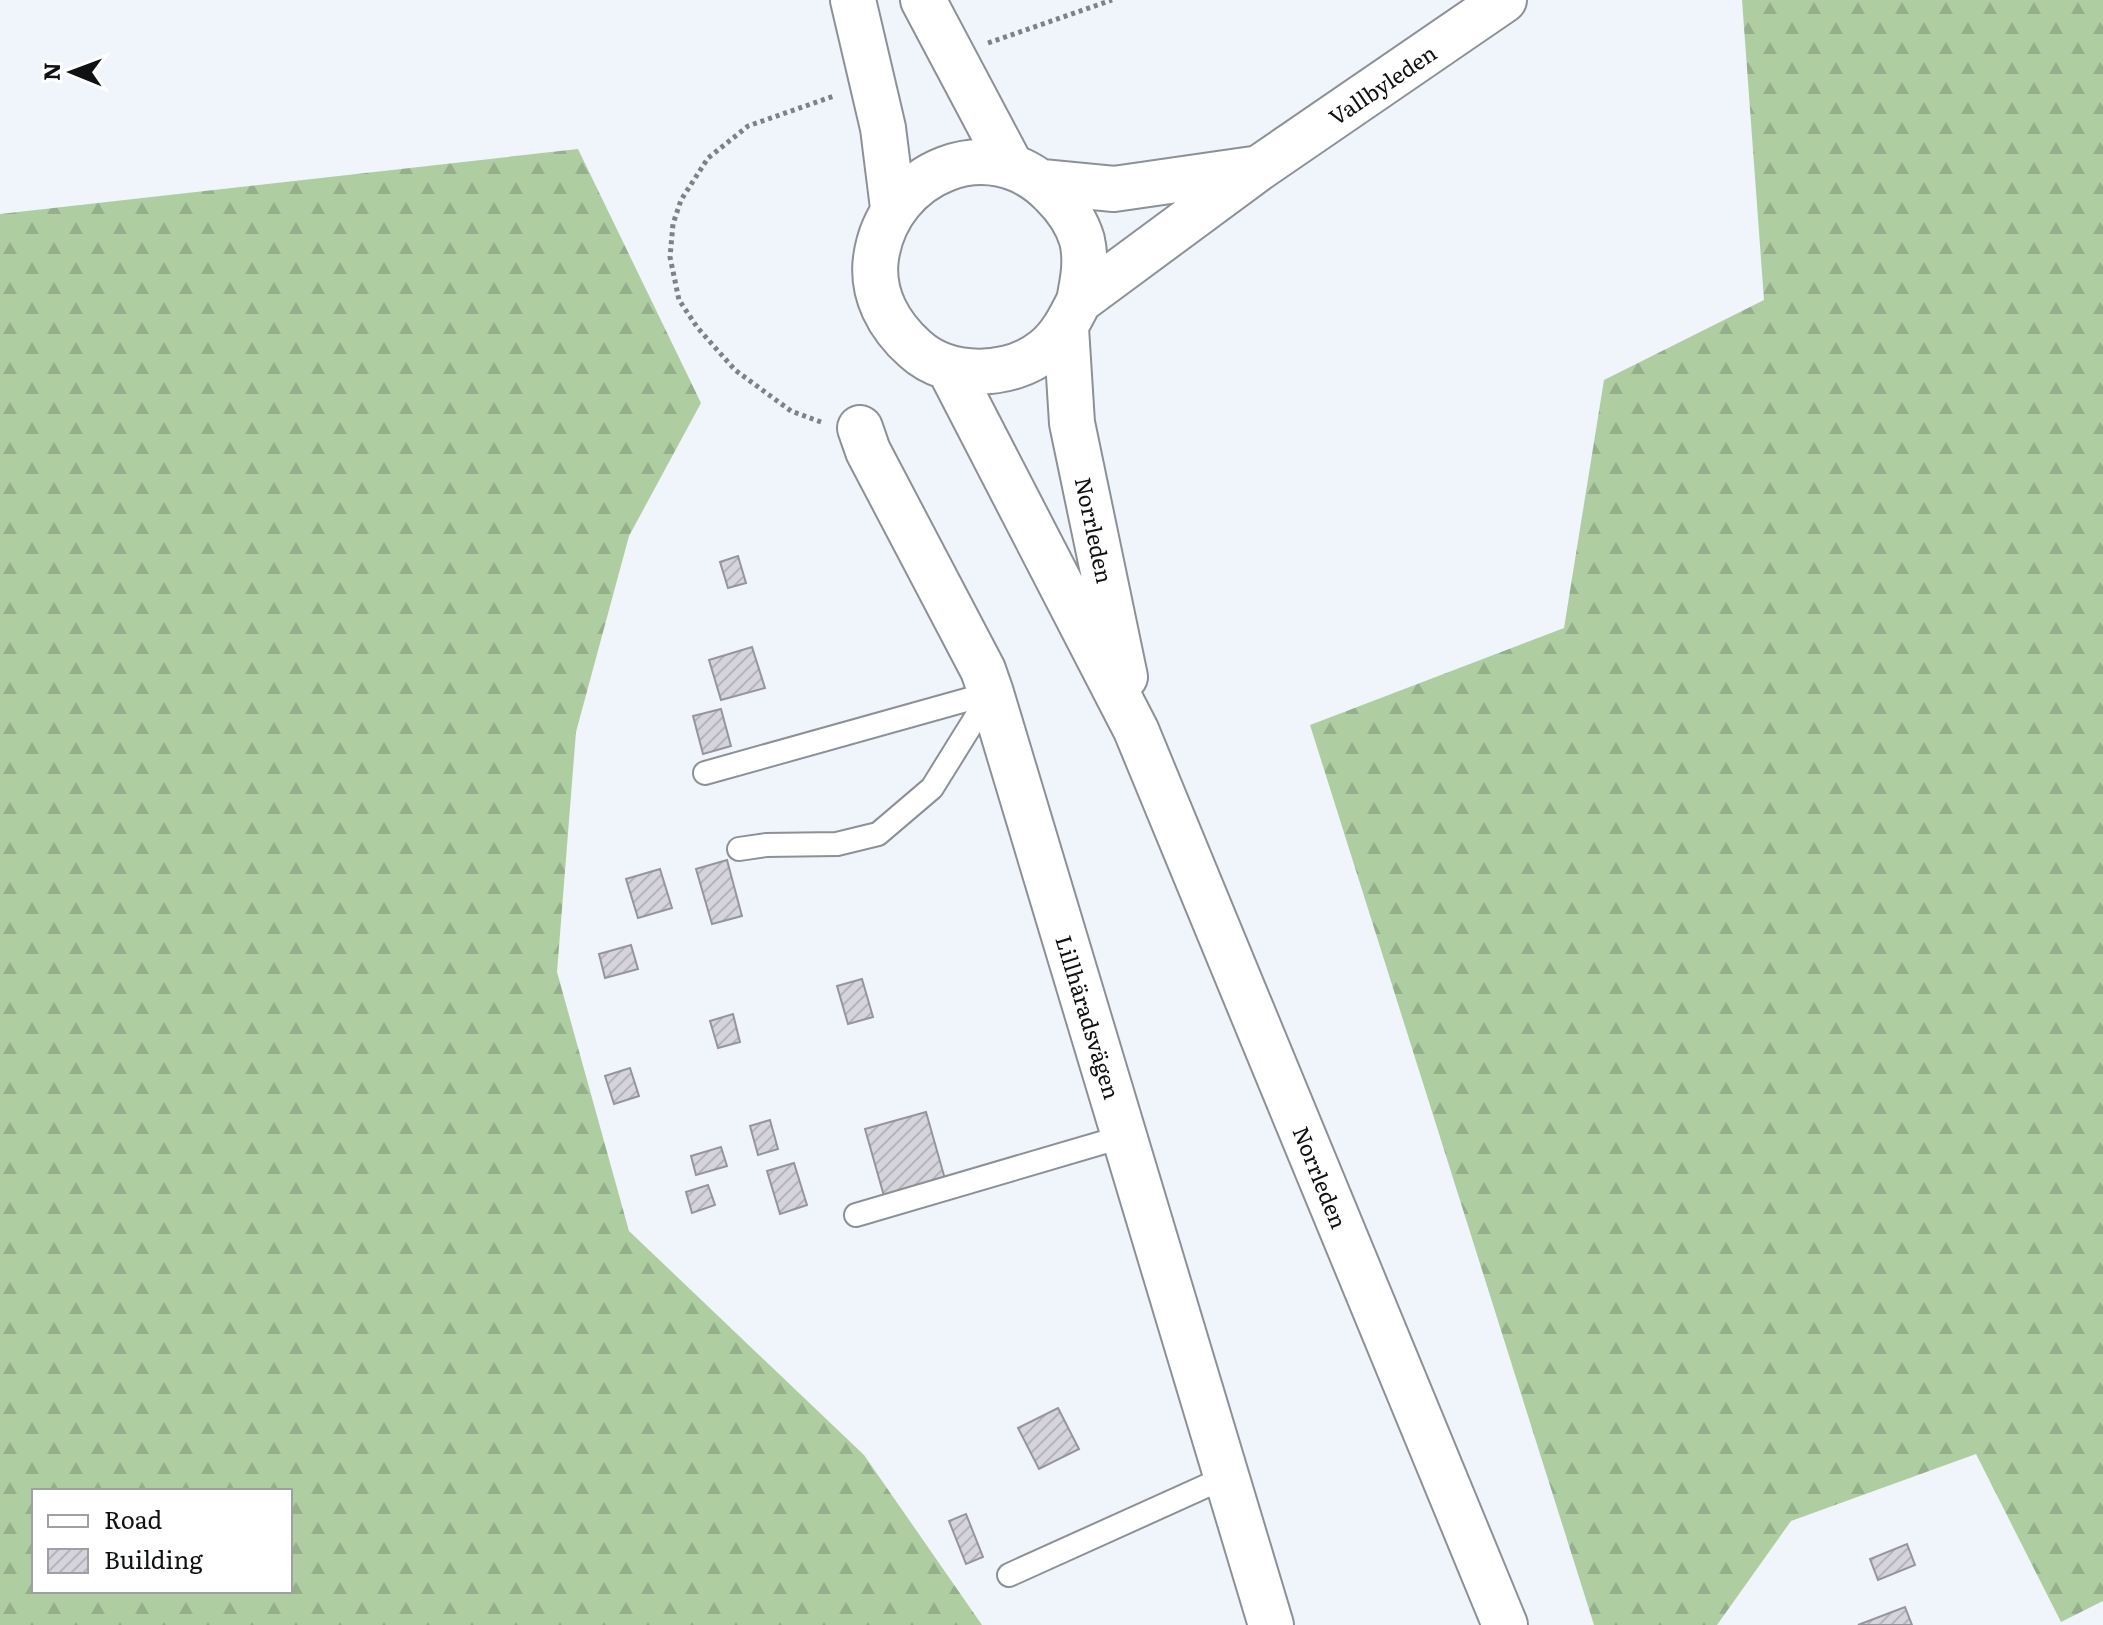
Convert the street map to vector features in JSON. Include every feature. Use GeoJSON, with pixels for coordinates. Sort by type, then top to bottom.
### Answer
{"type":"FeatureCollection","features":[{"type":"Feature","properties":{"kind":"main road"},"geometry":{"type":"LineString","coordinates":[[853,0],[883,128],[893,208]]}},
{"type":"Feature","properties":{"kind":"main road"},"geometry":{"type":"LineString","coordinates":[[923,0],[1026,174],[1066,208],[1082,240],[1085,270],[1072,314],[1044,351],[1017,366],[983,373],[949,368],[917,352],[893,326],[879,298],[875,267],[879,237],[893,208],[914,185],[940,169],[975,162],[1026,174]]}},
{"type":"Feature","properties":{"kind":"main road","name":"Vallbyleden"},"geometry":{"type":"LineString","coordinates":[[1072,314],[1259,168],[1504,0]]}},
{"type":"Feature","properties":{"kind":"main road","name":"Vallbyleden"},"geometry":{"type":"LineString","coordinates":[[1026,174],[1114,189],[1259,168]]}},
{"type":"Feature","properties":{"kind":"main road","name":"Norrleden"},"geometry":{"type":"LineString","coordinates":[[1072,314],[1072,423],[1136,730]]}},
{"type":"Feature","properties":{"kind":"main road","name":"Norrleden"},"geometry":{"type":"LineString","coordinates":[[949,368],[1136,730],[1505,1625]]}},
{"type":"Feature","properties":{"kind":"main road","name":"Lillhäradsvägen"},"geometry":{"type":"LineString","coordinates":[[860,428],[868,451],[983,670],[991,693],[1271,1625]]}},
{"type":"Feature","properties":{"kind":"lane"},"geometry":{"type":"LineString","coordinates":[[705,773],[991,693]]}},
{"type":"Feature","properties":{"kind":"lane"},"geometry":{"type":"LineString","coordinates":[[739,849],[766,845],[837,844],[878,834],[932,788],[991,693]]}},
{"type":"Feature","properties":{"kind":"lane"},"geometry":{"type":"LineString","coordinates":[[856,1215],[1125,1136]]}},
{"type":"Feature","properties":{"kind":"lane"},"geometry":{"type":"LineString","coordinates":[[1009,1575],[1226,1477]]}},
{"type":"Feature","properties":{"kind":"path"},"geometry":{"type":"LineString","coordinates":[[974,48],[1112,0]]}},
{"type":"Feature","properties":{"kind":"path"},"geometry":{"type":"LineString","coordinates":[[836,95],[748,126],[708,158],[681,200],[673,224],[670,257],[679,300],[697,327],[735,370],[791,411],[845,431],[860,428]]}},
{"type":"Feature","properties":{"kind":"green space"},"geometry":{"type":"Polygon","coordinates":[[[1742,0],[2103,0],[2103,1601],[2061,1622],[1976,1454],[1791,1521],[1717,1625],[1594,1625],[1310,725],[1564,628],[1604,380],[1764,300],[1742,0]]]}},
{"type":"Feature","properties":{"kind":"green space"},"geometry":{"type":"Polygon","coordinates":[[[578,149],[701,403],[629,536],[576,732],[557,972],[629,1231],[864,1455],[982,1625],[0,1625],[0,214],[578,149]]]}},
{"type":"Feature","properties":{"kind":"building"},"geometry":{"type":"Polygon","coordinates":[[[738,556],[746,583],[728,588],[720,562],[738,556]]]}},
{"type":"Feature","properties":{"kind":"building"},"geometry":{"type":"Polygon","coordinates":[[[752,647],[765,688],[721,700],[709,660],[752,647]]]}},
{"type":"Feature","properties":{"kind":"building"},"geometry":{"type":"Polygon","coordinates":[[[721,709],[731,746],[703,754],[693,716],[721,709]]]}},
{"type":"Feature","properties":{"kind":"building"},"geometry":{"type":"Polygon","coordinates":[[[727,860],[742,916],[712,924],[696,869],[727,860]]]}},
{"type":"Feature","properties":{"kind":"building"},"geometry":{"type":"Polygon","coordinates":[[[660,869],[672,908],[638,918],[626,879],[660,869]]]}},
{"type":"Feature","properties":{"kind":"building"},"geometry":{"type":"Polygon","coordinates":[[[631,945],[638,969],[605,978],[599,954],[631,945]]]}},
{"type":"Feature","properties":{"kind":"building"},"geometry":{"type":"Polygon","coordinates":[[[862,979],[873,1017],[848,1024],[837,986],[862,979]]]}},
{"type":"Feature","properties":{"kind":"building"},"geometry":{"type":"Polygon","coordinates":[[[733,1014],[740,1042],[718,1048],[710,1021],[733,1014]]]}},
{"type":"Feature","properties":{"kind":"building"},"geometry":{"type":"Polygon","coordinates":[[[630,1068],[639,1096],[614,1104],[605,1076],[630,1068]]]}},
{"type":"Feature","properties":{"kind":"building"},"geometry":{"type":"Polygon","coordinates":[[[926,1112],[945,1179],[884,1196],[865,1129],[926,1112]]]}},
{"type":"Feature","properties":{"kind":"building"},"geometry":{"type":"Polygon","coordinates":[[[770,1120],[778,1149],[758,1155],[750,1126],[770,1120]]]}},
{"type":"Feature","properties":{"kind":"building"},"geometry":{"type":"Polygon","coordinates":[[[721,1147],[727,1166],[696,1175],[691,1156],[721,1147]]]}},
{"type":"Feature","properties":{"kind":"building"},"geometry":{"type":"Polygon","coordinates":[[[794,1163],[807,1205],[780,1214],[767,1171],[794,1163]]]}},
{"type":"Feature","properties":{"kind":"building"},"geometry":{"type":"Polygon","coordinates":[[[708,1185],[715,1205],[692,1213],[686,1192],[708,1185]]]}},
{"type":"Feature","properties":{"kind":"building"},"geometry":{"type":"Polygon","coordinates":[[[1058,1408],[1079,1449],[1039,1469],[1018,1428],[1058,1408]]]}},
{"type":"Feature","properties":{"kind":"building"},"geometry":{"type":"Polygon","coordinates":[[[966,1514],[983,1557],[966,1564],[949,1521],[966,1514]]]}},
{"type":"Feature","properties":{"kind":"building"},"geometry":{"type":"Polygon","coordinates":[[[1907,1544],[1915,1565],[1878,1580],[1870,1559],[1907,1544]]]}},
{"type":"Feature","properties":{"kind":"building"},"geometry":{"type":"Polygon","coordinates":[[[1905,1607],[1912,1625],[1858,1625],[1905,1607]]]}}]}
